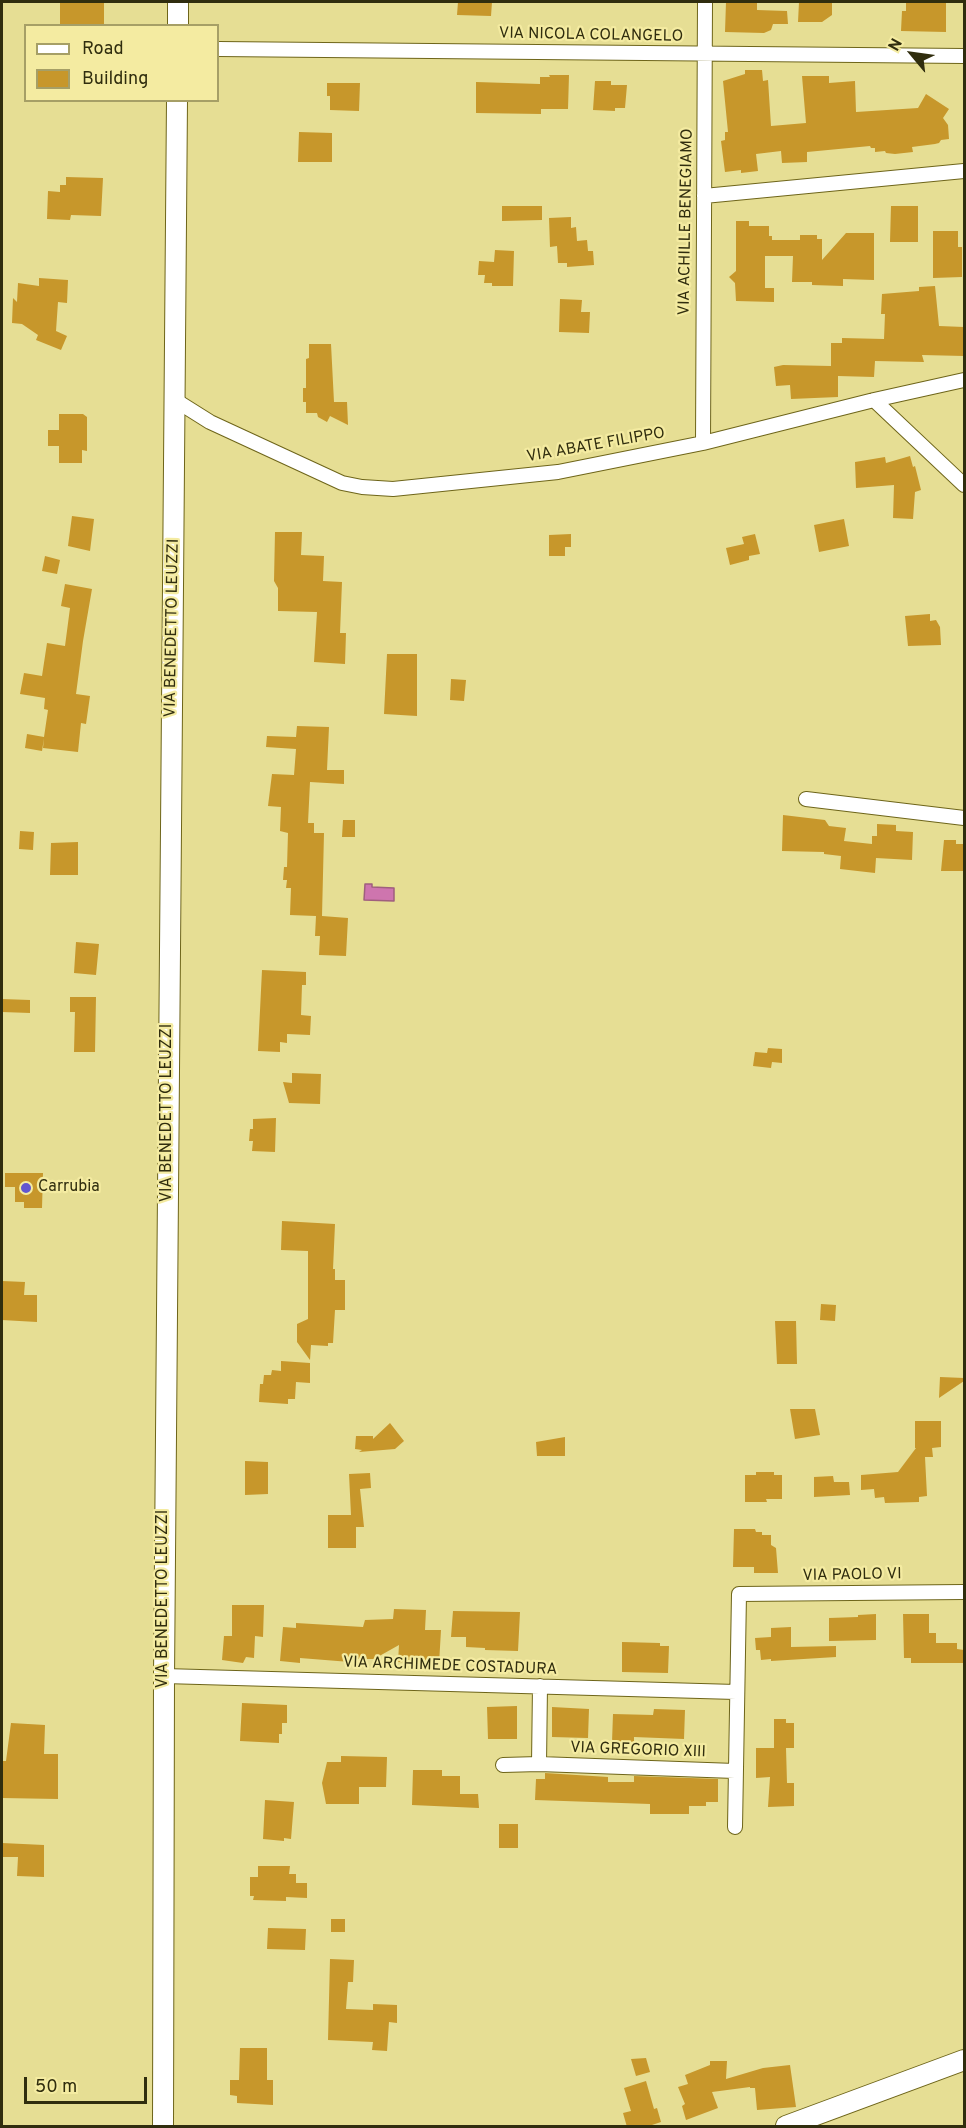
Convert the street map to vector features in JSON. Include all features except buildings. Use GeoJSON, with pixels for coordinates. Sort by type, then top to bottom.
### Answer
{"type":"FeatureCollection","features":[{"type":"Feature","properties":{"kind":"street"},"geometry":{"type":"LineString","coordinates":[[178,2],[178,24]]}},
{"type":"Feature","properties":{"kind":"street","name":"VIA ACHILLE BENEGIAMO"},"geometry":{"type":"LineString","coordinates":[[703,443],[705,2]]}},
{"type":"Feature","properties":{"kind":"street","name":"VIA NICOLA COLANGELO"},"geometry":{"type":"LineString","coordinates":[[219,50],[964,56]]}},
{"type":"Feature","properties":{"kind":"street","name":"VIA BENEDETTO LEUZZI"},"geometry":{"type":"LineString","coordinates":[[163,2127],[164,1676],[177,102]]}},
{"type":"Feature","properties":{"kind":"street"},"geometry":{"type":"LineString","coordinates":[[704,196],[964,171]]}},
{"type":"Feature","properties":{"kind":"street","name":"VIA ABATE FILIPPO"},"geometry":{"type":"LineString","coordinates":[[175,400],[210,422],[342,483],[393,489],[558,472],[703,443],[874,400],[964,381]]}},
{"type":"Feature","properties":{"kind":"street"},"geometry":{"type":"LineString","coordinates":[[874,400],[964,485]]}},
{"type":"Feature","properties":{"kind":"street"},"geometry":{"type":"LineString","coordinates":[[806,799],[964,818]]}},
{"type":"Feature","properties":{"kind":"street","name":"VIA PAOLO VI"},"geometry":{"type":"LineString","coordinates":[[736,1692],[739,1594],[964,1592]]}},
{"type":"Feature","properties":{"kind":"street","name":"VIA ARCHIMEDE COSTADURA"},"geometry":{"type":"LineString","coordinates":[[164,1676],[736,1692]]}},
{"type":"Feature","properties":{"kind":"street"},"geometry":{"type":"LineString","coordinates":[[539,1764],[540,1686]]}},
{"type":"Feature","properties":{"kind":"street"},"geometry":{"type":"LineString","coordinates":[[735,1827],[736,1692]]}},
{"type":"Feature","properties":{"kind":"street","name":"VIA GREGORIO XIII"},"geometry":{"type":"LineString","coordinates":[[503,1765],[539,1764],[735,1771]]}},
{"type":"Feature","properties":{"kind":"street"},"geometry":{"type":"LineString","coordinates":[[786,2127],[964,2060]]}},
{"type":"Feature","properties":{"kind":"shaded area"},"geometry":{"type":"Polygon","coordinates":[[[365,884],[372,884],[372,887],[394,888],[394,901],[364,900],[365,884]]]}},
{"type":"Feature","properties":{"kind":"place","name":"Carrubia"},"geometry":{"type":"Point","coordinates":[26,1188]}}]}
